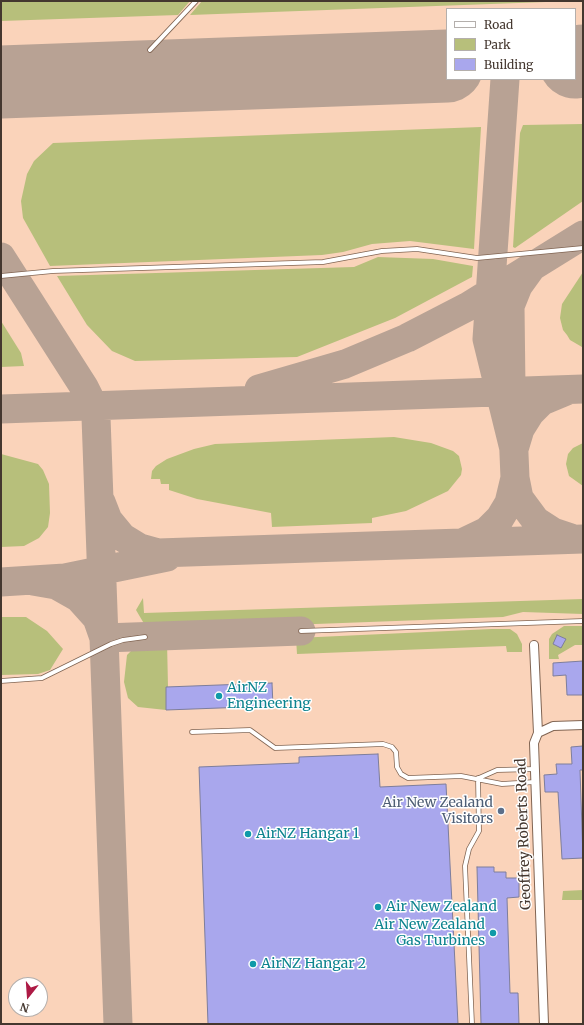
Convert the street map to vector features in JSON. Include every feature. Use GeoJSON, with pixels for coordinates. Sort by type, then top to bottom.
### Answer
{"type":"FeatureCollection","features":[{"type":"Feature","properties":{"kind":"street","name":"Geoffrey Roberts Road"},"geometry":{"type":"LineString","coordinates":[[534,645],[538,733],[534,743],[544,1024]]}},
{"type":"Feature","properties":{"kind":"street"},"geometry":{"type":"LineString","coordinates":[[538,733],[544,729],[554,726],[583,725]]}},
{"type":"Feature","properties":{"kind":"lane"},"geometry":{"type":"LineString","coordinates":[[150,50],[196,1]]}},
{"type":"Feature","properties":{"kind":"lane"},"geometry":{"type":"LineString","coordinates":[[1,276],[54,271],[323,262],[375,251],[417,250],[477,258],[583,248]]}},
{"type":"Feature","properties":{"kind":"lane"},"geometry":{"type":"LineString","coordinates":[[301,631],[583,621]]}},
{"type":"Feature","properties":{"kind":"lane"},"geometry":{"type":"LineString","coordinates":[[1,681],[42,678],[111,644],[128,639],[145,637]]}},
{"type":"Feature","properties":{"kind":"lane"},"geometry":{"type":"LineString","coordinates":[[192,732],[250,730],[275,748],[383,744],[392,747],[396,752],[397,767],[404,776],[408,778],[461,776],[478,778],[502,784],[536,782]]}},
{"type":"Feature","properties":{"kind":"lane"},"geometry":{"type":"LineString","coordinates":[[478,778],[497,770],[535,769]]}},
{"type":"Feature","properties":{"kind":"lane"},"geometry":{"type":"LineString","coordinates":[[472,1024],[465,866],[466,857],[479,831],[478,778]]}},
{"type":"Feature","properties":{"kind":"shaded area"},"geometry":{"type":"Polygon","coordinates":[[[1,1],[583,1],[583,1024],[1,1024],[1,1]]]}},
{"type":"Feature","properties":{"kind":"green space"},"geometry":{"type":"Polygon","coordinates":[[[1,1],[190,1],[178,15],[1,21],[1,1]]]}},
{"type":"Feature","properties":{"kind":"green space"},"geometry":{"type":"Polygon","coordinates":[[[202,1],[573,1],[190,15],[202,1]]]}},
{"type":"Feature","properties":{"kind":"green space"},"geometry":{"type":"Polygon","coordinates":[[[583,124],[583,201],[515,248],[513,247],[520,133],[523,125],[583,124]]]}},
{"type":"Feature","properties":{"kind":"green space"},"geometry":{"type":"Polygon","coordinates":[[[481,127],[474,249],[410,241],[372,244],[343,252],[322,255],[50,266],[23,218],[21,201],[27,174],[34,161],[53,143],[481,127]]]}},
{"type":"Feature","properties":{"kind":"green space"},"geometry":{"type":"Polygon","coordinates":[[[378,257],[433,259],[473,266],[472,277],[395,318],[297,357],[135,361],[112,351],[87,325],[57,276],[354,267],[378,257]]]}},
{"type":"Feature","properties":{"kind":"green space"},"geometry":{"type":"Polygon","coordinates":[[[583,272],[582,347],[570,340],[563,330],[560,318],[562,304],[583,272]]]}},
{"type":"Feature","properties":{"kind":"green space"},"geometry":{"type":"Polygon","coordinates":[[[1,321],[21,353],[24,366],[1,367],[1,321]]]}},
{"type":"Feature","properties":{"kind":"green space"},"geometry":{"type":"Polygon","coordinates":[[[394,437],[431,443],[453,451],[459,456],[462,469],[461,475],[448,491],[406,511],[372,518],[372,523],[272,527],[271,513],[197,499],[169,490],[169,484],[161,484],[160,479],[151,479],[152,471],[156,466],[167,459],[194,449],[215,444],[394,437]]]}},
{"type":"Feature","properties":{"kind":"green space"},"geometry":{"type":"Polygon","coordinates":[[[583,443],[583,486],[569,476],[566,464],[568,454],[573,448],[583,443]]]}},
{"type":"Feature","properties":{"kind":"green space"},"geometry":{"type":"Polygon","coordinates":[[[1,454],[38,464],[43,470],[49,484],[50,513],[48,527],[39,538],[24,546],[1,547],[1,454]]]}},
{"type":"Feature","properties":{"kind":"green space"},"geometry":{"type":"Polygon","coordinates":[[[143,598],[144,613],[583,599],[583,614],[523,612],[503,617],[155,630],[146,627],[136,610],[143,598]]]}},
{"type":"Feature","properties":{"kind":"green space"},"geometry":{"type":"Polygon","coordinates":[[[1,617],[26,617],[47,631],[63,649],[50,670],[38,674],[1,675],[1,617]]]}},
{"type":"Feature","properties":{"kind":"green space"},"geometry":{"type":"Polygon","coordinates":[[[564,626],[583,626],[583,645],[575,645],[558,655],[559,659],[549,659],[549,639],[552,634],[564,626]]]}},
{"type":"Feature","properties":{"kind":"green space"},"geometry":{"type":"Polygon","coordinates":[[[510,629],[517,634],[522,644],[522,652],[507,652],[506,646],[297,654],[296,638],[510,629]]]}},
{"type":"Feature","properties":{"kind":"green space"},"geometry":{"type":"Polygon","coordinates":[[[167,641],[168,687],[166,687],[166,710],[138,707],[128,698],[124,682],[127,655],[137,645],[142,643],[167,641]]]}},
{"type":"Feature","properties":{"kind":"green space"},"geometry":{"type":"Polygon","coordinates":[[[583,890],[583,900],[562,900],[563,891],[583,890]]]}},
{"type":"Feature","properties":{"kind":"building"},"geometry":{"type":"Polygon","coordinates":[[[557,635],[566,639],[561,648],[553,644],[557,635]]]}},
{"type":"Feature","properties":{"kind":"building"},"geometry":{"type":"Polygon","coordinates":[[[583,661],[583,695],[567,695],[566,675],[553,676],[553,663],[583,661]]]}},
{"type":"Feature","properties":{"kind":"building","name":"AirNZ Engineering"},"geometry":{"type":"Polygon","coordinates":[[[272,683],[273,706],[166,710],[166,687],[272,683]]]}},
{"type":"Feature","properties":{"kind":"building"},"geometry":{"type":"Polygon","coordinates":[[[583,746],[583,770],[580,770],[583,858],[562,859],[558,792],[545,792],[544,775],[557,774],[556,764],[572,764],[571,747],[583,746]]]}},
{"type":"Feature","properties":{"kind":"building"},"geometry":{"type":"Polygon","coordinates":[[[378,754],[380,787],[446,784],[458,1024],[208,1024],[199,767],[299,763],[299,757],[378,754]]]}},
{"type":"Feature","properties":{"kind":"building","name":"Air New Zealand Gas Turbines"},"geometry":{"type":"Polygon","coordinates":[[[477,867],[494,867],[494,872],[506,872],[506,878],[519,878],[519,897],[507,898],[510,993],[518,993],[519,1024],[481,1024],[477,867]]]}},
{"type":"Feature","properties":{"kind":"taxiway"},"geometry":{"type":"LineString","coordinates":[[577,61],[583,62]]}},
{"type":"Feature","properties":{"kind":"taxiway"},"geometry":{"type":"LineString","coordinates":[[505,80],[487,339],[514,449]]}},
{"type":"Feature","properties":{"kind":"taxiway"},"geometry":{"type":"LineString","coordinates":[[1,84],[9,82]]}},
{"type":"Feature","properties":{"kind":"taxiway"},"geometry":{"type":"LineString","coordinates":[[259,389],[345,364],[407,338],[467,307],[583,235]]}},
{"type":"Feature","properties":{"kind":"taxiway"},"geometry":{"type":"LineString","coordinates":[[1,257],[84,387],[96,417],[118,1024]]}},
{"type":"Feature","properties":{"kind":"taxiway"},"geometry":{"type":"LineString","coordinates":[[511,389],[510,306],[518,286],[531,268]]}},
{"type":"Feature","properties":{"kind":"taxiway"},"geometry":{"type":"LineString","coordinates":[[1,409],[583,389]]}},
{"type":"Feature","properties":{"kind":"taxiway"},"geometry":{"type":"LineString","coordinates":[[514,449],[520,429],[530,413],[542,401],[566,391]]}},
{"type":"Feature","properties":{"kind":"taxiway"},"geometry":{"type":"LineString","coordinates":[[464,542],[487,531],[500,518],[509,503],[515,478],[513,430]]}},
{"type":"Feature","properties":{"kind":"taxiway"},"geometry":{"type":"LineString","coordinates":[[515,478],[519,498],[536,521],[553,532],[571,538]]}},
{"type":"Feature","properties":{"kind":"taxiway"},"geometry":{"type":"LineString","coordinates":[[101,502],[108,520],[122,537],[140,548],[158,553],[583,539]]}},
{"type":"Feature","properties":{"kind":"taxiway"},"geometry":{"type":"LineString","coordinates":[[1,582],[65,578],[167,557]]}},
{"type":"Feature","properties":{"kind":"taxiway"},"geometry":{"type":"LineString","coordinates":[[33,581],[56,585],[79,598],[97,618],[104,638],[301,631]]}},
{"type":"Feature","properties":{"kind":"runway"},"geometry":{"type":"LineString","coordinates":[[576,62],[583,61]]}},
{"type":"Feature","properties":{"kind":"runway"},"geometry":{"type":"LineString","coordinates":[[1,82],[446,66]]}},
{"type":"Feature","properties":{"kind":"place","name":"AirNZ Engineering"},"geometry":{"type":"Point","coordinates":[219,696]}},
{"type":"Feature","properties":{"kind":"place","name":"Air New Zealand Visitors"},"geometry":{"type":"Point","coordinates":[501,811]}},
{"type":"Feature","properties":{"kind":"place","name":"AirNZ Hangar 1"},"geometry":{"type":"Point","coordinates":[248,834]}},
{"type":"Feature","properties":{"kind":"place","name":"Air New Zealand"},"geometry":{"type":"Point","coordinates":[378,907]}},
{"type":"Feature","properties":{"kind":"place","name":"Air New Zealand Gas Turbines"},"geometry":{"type":"Point","coordinates":[493,933]}},
{"type":"Feature","properties":{"kind":"place","name":"AirNZ Hangar 2"},"geometry":{"type":"Point","coordinates":[253,964]}}]}
